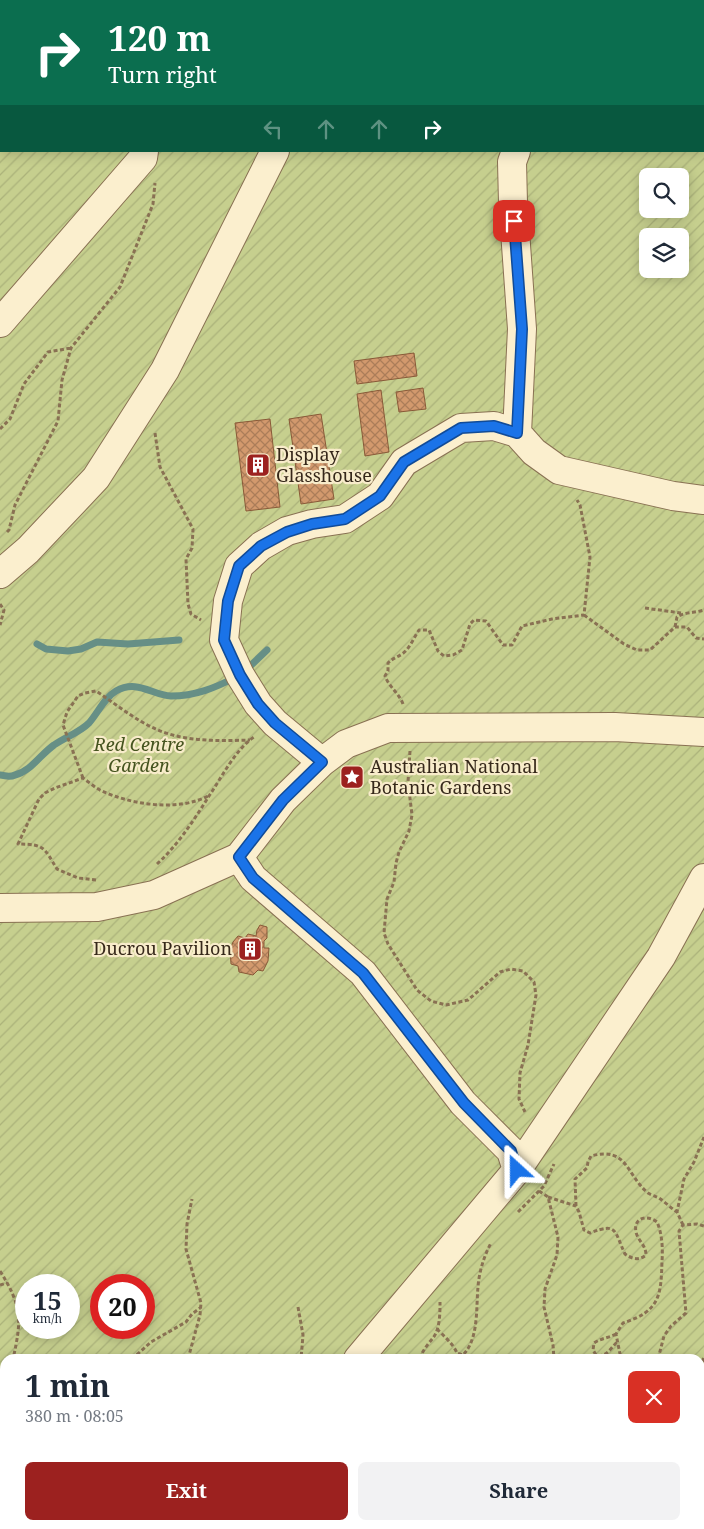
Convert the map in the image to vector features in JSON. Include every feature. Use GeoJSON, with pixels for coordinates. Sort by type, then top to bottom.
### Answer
{"type":"FeatureCollection","features":[{"type":"Feature","properties":{"kind":"lane"},"geometry":{"type":"LineString","coordinates":[[0,574],[28,550],[96,478],[165,370],[274,152]]}},
{"type":"Feature","properties":{"kind":"lane"},"geometry":{"type":"LineString","coordinates":[[516,152],[512,162],[513,203],[522,329],[517,433]]}},
{"type":"Feature","properties":{"kind":"lane"},"geometry":{"type":"LineString","coordinates":[[0,324],[144,155]]}},
{"type":"Feature","properties":{"kind":"lane"},"geometry":{"type":"LineString","coordinates":[[322,762],[275,723],[258,704],[240,675],[224,640],[228,601],[239,566],[261,546],[287,532],[312,524],[345,519],[380,496],[404,462],[461,428],[494,426],[517,433],[534,452],[559,470],[673,496],[704,500]]}},
{"type":"Feature","properties":{"kind":"lane"},"geometry":{"type":"LineString","coordinates":[[0,908],[97,907],[154,896],[239,857],[283,800],[322,762],[346,744],[388,728],[615,726],[704,732]]}},
{"type":"Feature","properties":{"kind":"lane"},"geometry":{"type":"LineString","coordinates":[[239,857],[253,878],[363,973],[464,1103],[511,1151],[517,1170]]}},
{"type":"Feature","properties":{"kind":"lane"},"geometry":{"type":"LineString","coordinates":[[362,1354],[517,1170],[661,957],[704,878]]}},
{"type":"Feature","properties":{"kind":"path"},"geometry":{"type":"LineString","coordinates":[[5,535],[9,530],[15,505],[58,422],[62,380],[71,348],[120,287],[153,204],[156,172],[144,155]]}},
{"type":"Feature","properties":{"kind":"path"},"geometry":{"type":"LineString","coordinates":[[0,430],[10,419],[24,384],[48,352],[71,348]]}},
{"type":"Feature","properties":{"kind":"path"},"geometry":{"type":"LineString","coordinates":[[149,396],[160,467],[193,529],[192,548],[186,559],[188,604],[191,614],[200,620],[226,618]]}},
{"type":"Feature","properties":{"kind":"path"},"geometry":{"type":"LineString","coordinates":[[559,470],[580,505],[590,557],[584,615]]}},
{"type":"Feature","properties":{"kind":"path"},"geometry":{"type":"LineString","coordinates":[[0,604],[4,610],[0,625]]}},
{"type":"Feature","properties":{"kind":"path"},"geometry":{"type":"LineString","coordinates":[[645,608],[691,614],[704,610]]}},
{"type":"Feature","properties":{"kind":"path"},"geometry":{"type":"LineString","coordinates":[[514,1216],[544,1186],[555,1161],[557,1144],[545,1130],[538,1128],[526,1115],[519,1100],[520,1072],[528,1045],[536,995],[534,982],[523,971],[510,969],[500,972],[468,1000],[446,1005],[431,1001],[417,990],[388,944],[384,933],[387,899],[394,882],[399,852],[409,832],[412,815],[408,782],[411,727],[402,701],[396,690],[387,682],[385,676],[388,671],[388,663],[394,657],[402,654],[419,630],[429,630],[438,651],[444,656],[453,655],[462,650],[470,624],[474,620],[486,621],[502,645],[512,645],[522,626],[552,619],[584,615],[624,644],[637,650],[650,650],[675,627],[677,616],[682,613]]}},
{"type":"Feature","properties":{"kind":"path"},"geometry":{"type":"LineString","coordinates":[[675,627],[687,628],[696,638],[704,639]]}},
{"type":"Feature","properties":{"kind":"path"},"geometry":{"type":"LineString","coordinates":[[210,795],[192,803],[148,804],[134,802],[99,790],[83,778],[64,729],[64,718],[78,696],[90,691],[99,693],[143,722],[159,730],[208,740],[250,740]]}},
{"type":"Feature","properties":{"kind":"path"},"geometry":{"type":"LineString","coordinates":[[151,867],[157,864],[177,844],[224,771],[250,740],[275,723]]}},
{"type":"Feature","properties":{"kind":"path"},"geometry":{"type":"LineString","coordinates":[[83,778],[55,788],[45,793],[39,799],[18,844],[31,845],[46,850],[57,869],[78,878],[104,879]]}},
{"type":"Feature","properties":{"kind":"path"},"geometry":{"type":"LineString","coordinates":[[677,1212],[684,1179],[694,1162],[704,1138]]}},
{"type":"Feature","properties":{"kind":"path"},"geometry":{"type":"LineString","coordinates":[[595,1354],[593,1350],[594,1342],[616,1334],[623,1323],[636,1319],[654,1305],[662,1287],[662,1252],[659,1226],[651,1217],[644,1217],[640,1220],[635,1229],[636,1234],[646,1249],[646,1255],[641,1259],[635,1259],[625,1254],[618,1234],[613,1229],[604,1227],[590,1233],[584,1230],[576,1206],[575,1179],[587,1168],[592,1156],[610,1154],[622,1159],[649,1194],[659,1198],[677,1212],[683,1225]]}},
{"type":"Feature","properties":{"kind":"path"},"geometry":{"type":"LineString","coordinates":[[540,1192],[548,1197],[576,1206]]}},
{"type":"Feature","properties":{"kind":"path"},"geometry":{"type":"LineString","coordinates":[[548,1197],[558,1237],[557,1255],[545,1290],[544,1307],[554,1354]]}},
{"type":"Feature","properties":{"kind":"path"},"geometry":{"type":"LineString","coordinates":[[189,1354],[201,1303],[186,1249],[187,1224],[192,1199]]}},
{"type":"Feature","properties":{"kind":"path"},"geometry":{"type":"LineString","coordinates":[[683,1225],[697,1224],[704,1226]]}},
{"type":"Feature","properties":{"kind":"path"},"geometry":{"type":"LineString","coordinates":[[659,1354],[664,1336],[686,1313],[680,1230],[683,1225]]}},
{"type":"Feature","properties":{"kind":"path"},"geometry":{"type":"LineString","coordinates":[[465,1354],[468,1350],[478,1319],[478,1287],[485,1254],[495,1236]]}},
{"type":"Feature","properties":{"kind":"path"},"geometry":{"type":"LineString","coordinates":[[422,1354],[437,1329],[440,1304],[438,1286],[433,1270]]}},
{"type":"Feature","properties":{"kind":"path"},"geometry":{"type":"LineString","coordinates":[[0,1271],[15,1298],[19,1315],[20,1329],[14,1354]]}},
{"type":"Feature","properties":{"kind":"path"},"geometry":{"type":"LineString","coordinates":[[0,1285],[7,1283]]}},
{"type":"Feature","properties":{"kind":"path"},"geometry":{"type":"LineString","coordinates":[[298,1307],[303,1336],[301,1354]]}},
{"type":"Feature","properties":{"kind":"path"},"geometry":{"type":"LineString","coordinates":[[138,1354],[151,1342],[186,1322],[200,1308]]}},
{"type":"Feature","properties":{"kind":"path"},"geometry":{"type":"LineString","coordinates":[[437,1329],[455,1347],[457,1353],[460,1354]]}},
{"type":"Feature","properties":{"kind":"path"},"geometry":{"type":"LineString","coordinates":[[616,1334],[620,1354]]}},
{"type":"Feature","properties":{"kind":"path"},"geometry":{"type":"LineString","coordinates":[[607,1354],[618,1341]]}},
{"type":"Feature","properties":{"kind":"green space","name":"Australian National Botanic Gardens"},"geometry":{"type":"Polygon","coordinates":[[[0,152],[704,152],[704,1354],[0,1354],[0,152]]]}},
{"type":"Feature","properties":{"kind":"building"},"geometry":{"type":"Polygon","coordinates":[[[414,353],[417,376],[357,384],[354,361],[414,353]]]}},
{"type":"Feature","properties":{"kind":"building"},"geometry":{"type":"Polygon","coordinates":[[[423,388],[426,409],[399,412],[396,392],[423,388]]]}},
{"type":"Feature","properties":{"kind":"building"},"geometry":{"type":"Polygon","coordinates":[[[381,390],[389,452],[365,456],[357,394],[381,390]]]}},
{"type":"Feature","properties":{"kind":"building","name":"Display Glasshouse"},"geometry":{"type":"Polygon","coordinates":[[[321,414],[334,499],[301,504],[289,419],[321,414]]]}},
{"type":"Feature","properties":{"kind":"building","name":"Display Glasshouse"},"geometry":{"type":"Polygon","coordinates":[[[270,419],[280,507],[246,511],[235,423],[270,419]]]}},
{"type":"Feature","properties":{"kind":"building","name":"Ducrou Pavilion"},"geometry":{"type":"Polygon","coordinates":[[[260,925],[267,927],[267,938],[264,941],[264,948],[269,948],[268,961],[263,971],[258,970],[253,975],[239,972],[238,966],[231,964],[230,950],[233,942],[238,936],[245,938],[248,934],[256,936],[260,925]]]}},
{"type":"Feature","properties":{"kind":"waterway"},"geometry":{"type":"LineString","coordinates":[[37,644],[46,649],[68,651],[81,649],[97,642],[128,644],[179,640]]}},
{"type":"Feature","properties":{"kind":"waterway"},"geometry":{"type":"LineString","coordinates":[[245,671],[267,650]]}},
{"type":"Feature","properties":{"kind":"waterway"},"geometry":{"type":"LineString","coordinates":[[0,775],[12,776],[26,770],[54,745],[89,723],[101,706],[116,691],[124,688],[138,687],[164,695],[180,696],[205,691],[236,677]]}},
{"type":"Feature","properties":{"kind":"place","name":"Display Glasshouse"},"geometry":{"type":"Point","coordinates":[258,465]}},
{"type":"Feature","properties":{"kind":"place","name":"Australian National Botanic Gardens"},"geometry":{"type":"Point","coordinates":[352,777]}},
{"type":"Feature","properties":{"kind":"place","name":"Ducrou Pavilion"},"geometry":{"type":"Point","coordinates":[250,949]}},
{"type":"Feature","properties":{"kind":"route"},"geometry":{"type":"LineString","coordinates":[[514,221],[522,329],[517,433],[494,426],[461,428],[404,462],[380,496],[345,519],[312,524],[287,532],[261,546],[239,566],[228,601],[224,640],[240,675],[258,704],[275,723],[322,762],[283,800],[239,857],[253,878],[363,973],[464,1103],[511,1151],[517,1170]]}},
{"type":"Feature","properties":{"kind":"park label","name":"Red Centre Garden"},"geometry":{"type":"Point","coordinates":[139,755]}}]}
